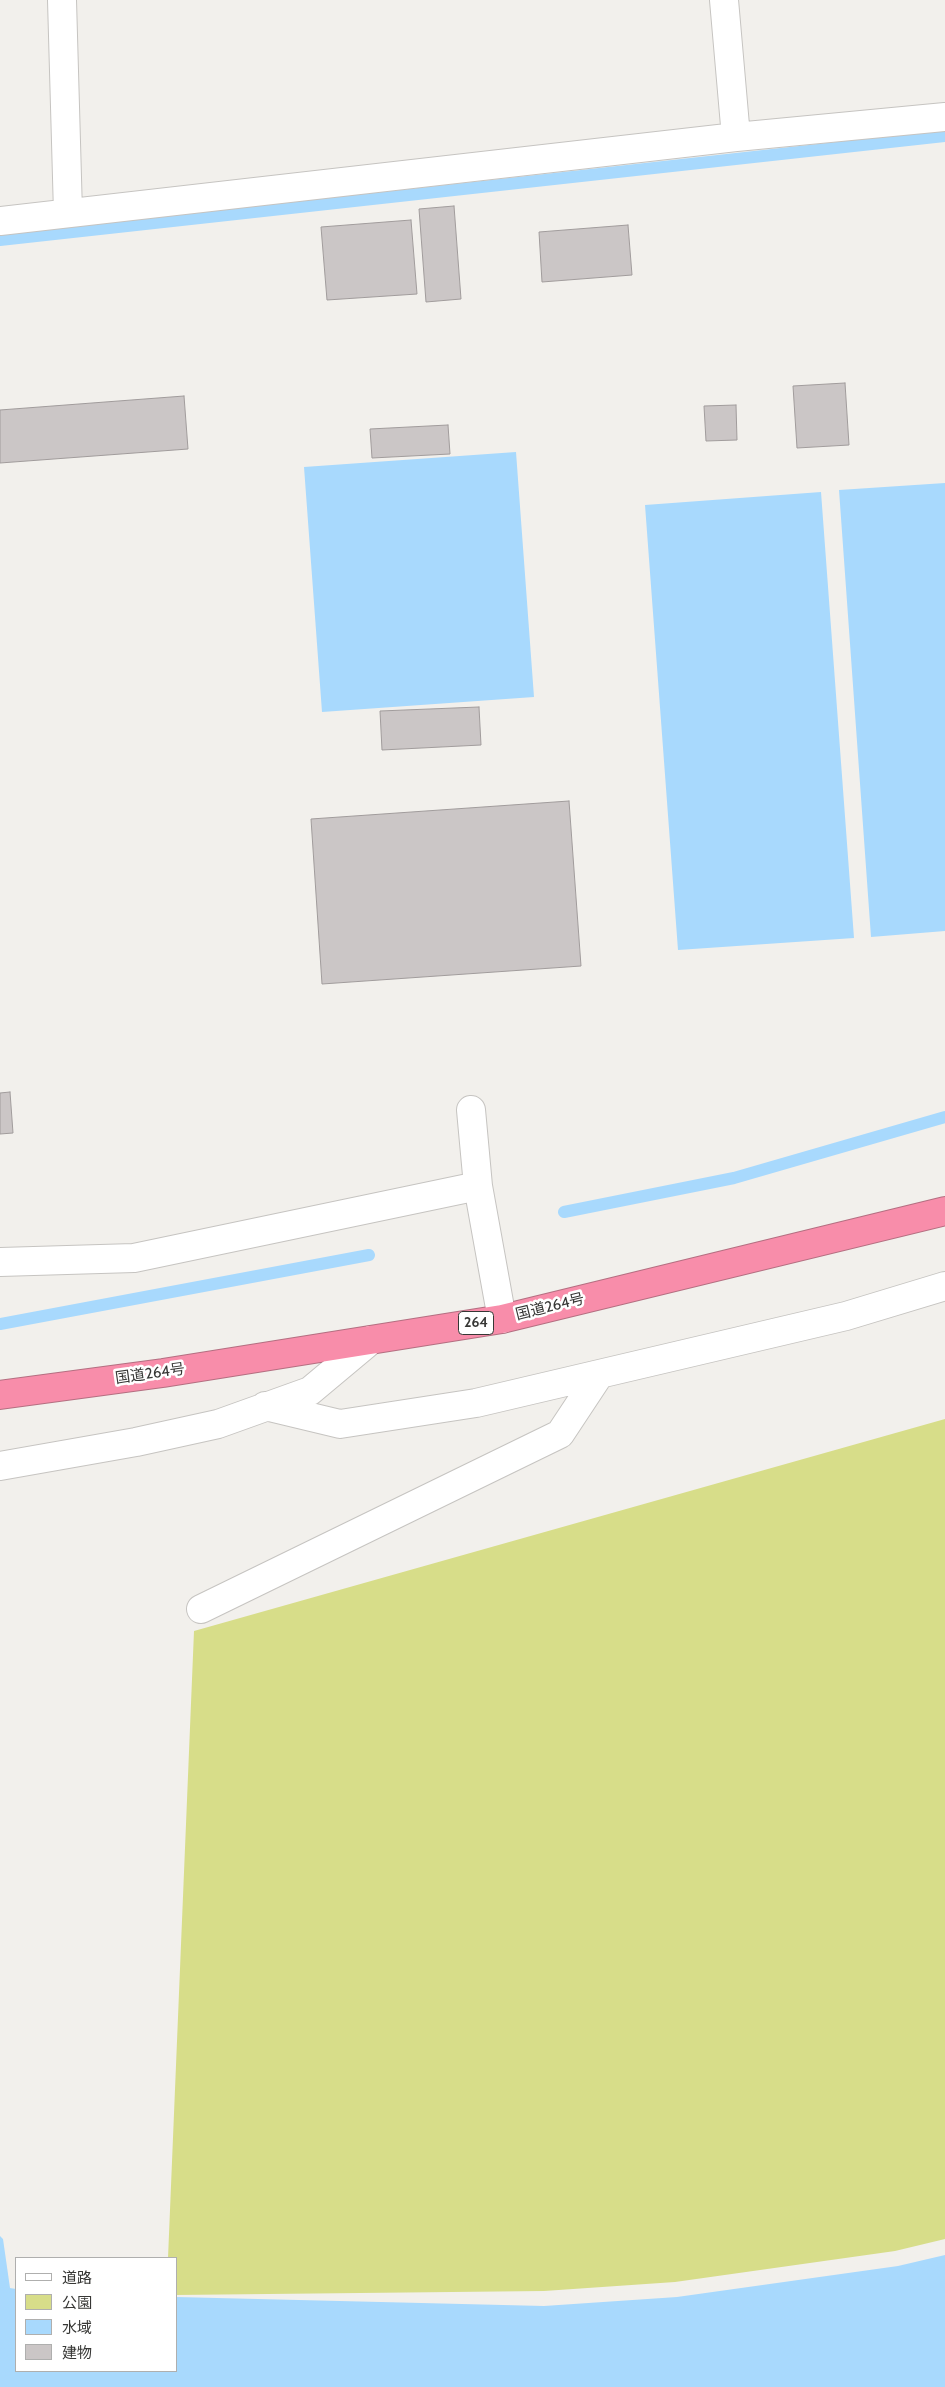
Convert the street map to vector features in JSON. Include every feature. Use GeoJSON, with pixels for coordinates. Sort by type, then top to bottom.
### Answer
{"type":"FeatureCollection","features":[{"type":"Feature","properties":{"kind":"highway","name":"国道264号"},"geometry":{"type":"LineString","coordinates":[[0,1395],[502,1319],[945,1212]]}},
{"type":"Feature","properties":{"kind":"street"},"geometry":{"type":"LineString","coordinates":[[62,0],[68,213]]}},
{"type":"Feature","properties":{"kind":"street"},"geometry":{"type":"LineString","coordinates":[[724,0],[736,137]]}},
{"type":"Feature","properties":{"kind":"street"},"geometry":{"type":"LineString","coordinates":[[0,221],[736,137],[945,117]]}},
{"type":"Feature","properties":{"kind":"street"},"geometry":{"type":"LineString","coordinates":[[471,1110],[478,1186],[502,1319]]}},
{"type":"Feature","properties":{"kind":"street"},"geometry":{"type":"LineString","coordinates":[[0,1262],[134,1258],[478,1186]]}},
{"type":"Feature","properties":{"kind":"street"},"geometry":{"type":"LineString","coordinates":[[265,1406],[340,1424],[476,1403],[846,1316],[945,1286]]}},
{"type":"Feature","properties":{"kind":"street"},"geometry":{"type":"LineString","coordinates":[[0,1466],[136,1442],[218,1424],[310,1391],[371,1340]]}},
{"type":"Feature","properties":{"kind":"street"},"geometry":{"type":"LineString","coordinates":[[201,1609],[560,1434],[599,1375]]}},
{"type":"Feature","properties":{"kind":"green space"},"geometry":{"type":"Polygon","coordinates":[[[945,1419],[945,2239],[895,2251],[675,2282],[544,2291],[178,2295],[178,2257],[168,2257],[194,1631],[945,1419]]]}},
{"type":"Feature","properties":{"kind":"water"},"geometry":{"type":"Polygon","coordinates":[[[516,452],[534,697],[322,712],[304,467],[516,452]]]}},
{"type":"Feature","properties":{"kind":"water"},"geometry":{"type":"Polygon","coordinates":[[[945,483],[945,931],[871,937],[839,490],[945,483]]]}},
{"type":"Feature","properties":{"kind":"water"},"geometry":{"type":"Polygon","coordinates":[[[821,492],[854,938],[678,950],[645,505],[821,492]]]}},
{"type":"Feature","properties":{"kind":"water"},"geometry":{"type":"Polygon","coordinates":[[[0,2236],[3,2239],[10,2288],[15,2289],[15,2372],[178,2372],[178,2297],[544,2306],[677,2297],[898,2266],[945,2255],[945,2387],[0,2387],[0,2236]]]}},
{"type":"Feature","properties":{"kind":"building"},"geometry":{"type":"Polygon","coordinates":[[[454,206],[461,299],[426,302],[419,209],[454,206]]]}},
{"type":"Feature","properties":{"kind":"building"},"geometry":{"type":"Polygon","coordinates":[[[411,220],[417,294],[327,300],[321,227],[411,220]]]}},
{"type":"Feature","properties":{"kind":"building"},"geometry":{"type":"Polygon","coordinates":[[[628,225],[632,275],[542,282],[539,232],[628,225]]]}},
{"type":"Feature","properties":{"kind":"building"},"geometry":{"type":"Polygon","coordinates":[[[845,383],[849,445],[797,448],[793,386],[845,383]]]}},
{"type":"Feature","properties":{"kind":"building"},"geometry":{"type":"Polygon","coordinates":[[[184,396],[188,449],[0,463],[0,410],[184,396]]]}},
{"type":"Feature","properties":{"kind":"building"},"geometry":{"type":"Polygon","coordinates":[[[736,405],[737,440],[706,441],[704,406],[736,405]]]}},
{"type":"Feature","properties":{"kind":"building"},"geometry":{"type":"Polygon","coordinates":[[[448,425],[450,454],[372,458],[370,429],[448,425]]]}},
{"type":"Feature","properties":{"kind":"building"},"geometry":{"type":"Polygon","coordinates":[[[479,707],[481,745],[382,750],[380,711],[479,707]]]}},
{"type":"Feature","properties":{"kind":"building"},"geometry":{"type":"Polygon","coordinates":[[[569,801],[581,966],[322,984],[311,819],[569,801]]]}},
{"type":"Feature","properties":{"kind":"building"},"geometry":{"type":"Polygon","coordinates":[[[10,1092],[13,1133],[0,1134],[0,1093],[10,1092]]]}},
{"type":"Feature","properties":{"kind":"waterway"},"geometry":{"type":"LineString","coordinates":[[0,240],[945,136]]}},
{"type":"Feature","properties":{"kind":"waterway"},"geometry":{"type":"LineString","coordinates":[[564,1212],[734,1178],[945,1117]]}},
{"type":"Feature","properties":{"kind":"waterway"},"geometry":{"type":"LineString","coordinates":[[0,1324],[369,1255]]}}]}
